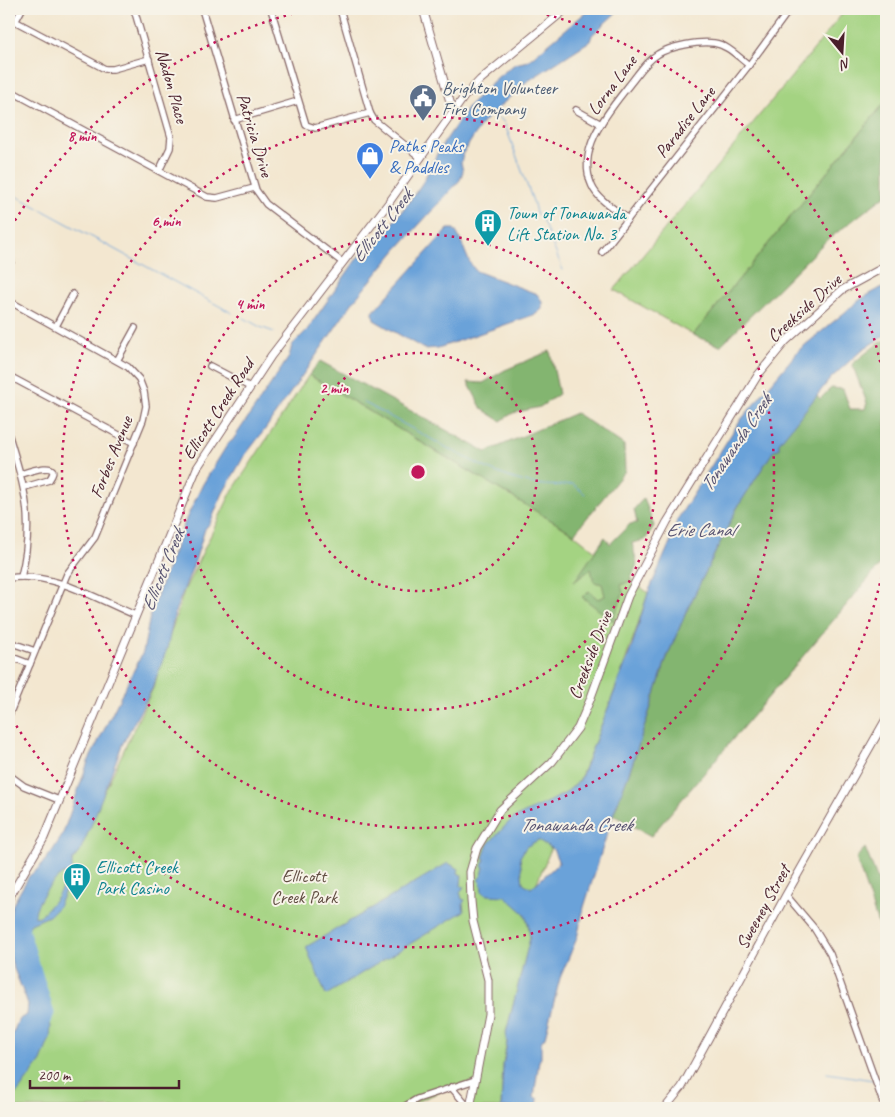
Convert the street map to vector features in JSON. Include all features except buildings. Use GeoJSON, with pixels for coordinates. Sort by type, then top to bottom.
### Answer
{"type":"FeatureCollection","features":[{"type":"Feature","properties":{"kind":"street"},"geometry":{"type":"LineString","coordinates":[[22,9],[12,20],[105,69],[113,70],[149,59]]}},
{"type":"Feature","properties":{"kind":"street","name":"Nadon Place"},"geometry":{"type":"LineString","coordinates":[[134,9],[171,137],[170,148],[159,171]]}},
{"type":"Feature","properties":{"kind":"street","name":"Patricia Drive"},"geometry":{"type":"LineString","coordinates":[[202,9],[254,188],[266,204],[342,262]]}},
{"type":"Feature","properties":{"kind":"street"},"geometry":{"type":"LineString","coordinates":[[271,9],[304,122],[308,127],[312,128],[370,113]]}},
{"type":"Feature","properties":{"kind":"street"},"geometry":{"type":"LineString","coordinates":[[340,9],[370,113],[377,125],[421,158]]}},
{"type":"Feature","properties":{"kind":"street"},"geometry":{"type":"LineString","coordinates":[[423,9],[453,112]]}},
{"type":"Feature","properties":{"kind":"street","name":"Ellicott Creek Road"},"geometry":{"type":"LineString","coordinates":[[9,898],[44,838],[196,468],[292,327],[421,158],[464,98],[480,80],[566,9]]}},
{"type":"Feature","properties":{"kind":"street","name":"Paradise Lane"},"geometry":{"type":"LineString","coordinates":[[602,252],[749,65],[790,9]]}},
{"type":"Feature","properties":{"kind":"street","name":"Lorna Lane"},"geometry":{"type":"LineString","coordinates":[[628,219],[600,198],[590,181],[590,154],[595,134],[607,113],[648,62],[667,49],[713,43],[728,48],[749,65]]}},
{"type":"Feature","properties":{"kind":"street"},"geometry":{"type":"LineString","coordinates":[[9,90],[212,198],[254,188]]}},
{"type":"Feature","properties":{"kind":"street"},"geometry":{"type":"LineString","coordinates":[[234,120],[298,101]]}},
{"type":"Feature","properties":{"kind":"street"},"geometry":{"type":"LineString","coordinates":[[576,110],[601,124]]}},
{"type":"Feature","properties":{"kind":"street","name":"Creekside Drive"},"geometry":{"type":"LineString","coordinates":[[469,1108],[487,1027],[489,997],[488,980],[473,921],[471,902],[470,872],[477,848],[500,810],[552,762],[578,728],[628,596],[667,522],[758,375],[785,342],[842,290],[886,266]]}},
{"type":"Feature","properties":{"kind":"street"},"geometry":{"type":"LineString","coordinates":[[56,326],[73,294]]}},
{"type":"Feature","properties":{"kind":"street","name":"Forbes Avenue"},"geometry":{"type":"LineString","coordinates":[[9,301],[118,359],[134,372],[144,392],[145,413],[95,537],[72,565],[9,715]]}},
{"type":"Feature","properties":{"kind":"street"},"geometry":{"type":"LineString","coordinates":[[118,359],[135,328]]}},
{"type":"Feature","properties":{"kind":"street"},"geometry":{"type":"LineString","coordinates":[[210,366],[250,387]]}},
{"type":"Feature","properties":{"kind":"street"},"geometry":{"type":"LineString","coordinates":[[9,385],[11,377],[134,443]]}},
{"type":"Feature","properties":{"kind":"street"},"geometry":{"type":"LineString","coordinates":[[9,436],[24,487],[28,528],[26,553],[21,577]]}},
{"type":"Feature","properties":{"kind":"street"},"geometry":{"type":"LineString","coordinates":[[21,474],[44,467],[52,471],[49,480],[24,487]]}},
{"type":"Feature","properties":{"kind":"street"},"geometry":{"type":"LineString","coordinates":[[9,578],[42,578],[135,615]]}},
{"type":"Feature","properties":{"kind":"street"},"geometry":{"type":"LineString","coordinates":[[9,644],[12,643],[36,651]]}},
{"type":"Feature","properties":{"kind":"street"},"geometry":{"type":"LineString","coordinates":[[9,656],[30,664]]}},
{"type":"Feature","properties":{"kind":"street","name":"Sweeney Street"},"geometry":{"type":"LineString","coordinates":[[664,1108],[682,1087],[786,895],[886,719]]}},
{"type":"Feature","properties":{"kind":"street"},"geometry":{"type":"LineString","coordinates":[[9,775],[24,786],[59,800]]}},
{"type":"Feature","properties":{"kind":"street"},"geometry":{"type":"LineString","coordinates":[[786,895],[814,928],[830,954],[885,1108]]}},
{"type":"Feature","properties":{"kind":"street"},"geometry":{"type":"LineString","coordinates":[[402,1108],[417,1099],[475,1080]]}},
{"type":"Feature","properties":{"kind":"street"},"geometry":{"type":"LineString","coordinates":[[451,1087],[469,1108]]}},
{"type":"Feature","properties":{"kind":"green space"},"geometry":{"type":"Polygon","coordinates":[[[846,9],[886,9],[886,101],[693,335],[614,290],[807,58],[846,9]]]}},
{"type":"Feature","properties":{"kind":"green space"},"geometry":{"type":"Polygon","coordinates":[[[886,101],[886,195],[826,241],[720,346],[693,335],[886,101]]]}},
{"type":"Feature","properties":{"kind":"green space"},"geometry":{"type":"Polygon","coordinates":[[[886,340],[886,558],[651,836],[613,815],[633,762],[667,657],[687,610],[737,508],[778,443],[817,395],[820,399],[831,388],[843,389],[850,409],[865,409],[867,403],[852,364],[880,342],[886,340]]]}},
{"type":"Feature","properties":{"kind":"green space"},"geometry":{"type":"Polygon","coordinates":[[[550,351],[559,394],[540,407],[513,413],[501,421],[482,409],[468,382],[483,383],[505,370],[550,351]]]}},
{"type":"Feature","properties":{"kind":"green space"},"geometry":{"type":"Polygon","coordinates":[[[320,361],[486,452],[576,413],[624,445],[625,471],[574,534],[309,375],[320,361]]]}},
{"type":"Feature","properties":{"kind":"green space","name":"Ellicott Creek Park"},"geometry":{"type":"Polygon","coordinates":[[[309,375],[574,534],[648,593],[620,675],[574,795],[524,913],[528,923],[530,939],[506,1033],[507,1041],[503,1066],[501,1108],[471,1108],[475,1081],[451,1087],[402,1108],[9,1108],[9,1081],[26,1072],[50,1013],[24,929],[56,868],[91,820],[154,686],[184,591],[231,493],[309,375]]]}},
{"type":"Feature","properties":{"kind":"green space"},"geometry":{"type":"Polygon","coordinates":[[[644,498],[654,526],[645,540],[632,543],[637,564],[630,581],[621,585],[623,593],[613,621],[582,597],[589,591],[598,599],[605,596],[602,584],[594,582],[591,569],[574,582],[605,537],[610,544],[630,524],[637,523],[634,509],[644,498]]]}},
{"type":"Feature","properties":{"kind":"green space"},"geometry":{"type":"Polygon","coordinates":[[[865,848],[886,901],[886,948],[856,858],[865,848]]]}},
{"type":"Feature","properties":{"kind":"water","name":"Ellicott Creek"},"geometry":{"type":"Polygon","coordinates":[[[590,9],[620,9],[592,35],[590,41],[525,83],[483,122],[463,153],[461,163],[463,171],[460,180],[396,250],[353,302],[266,428],[243,458],[223,493],[210,523],[205,529],[175,612],[167,649],[152,689],[122,745],[91,826],[80,851],[72,861],[72,874],[58,907],[49,916],[31,924],[28,928],[27,949],[43,986],[51,1027],[50,1038],[41,1061],[19,1091],[9,1099],[9,1042],[19,1019],[27,1015],[28,1004],[12,964],[9,950],[9,921],[12,906],[29,876],[38,869],[62,836],[88,762],[143,652],[151,611],[187,517],[203,484],[229,442],[232,441],[289,357],[292,345],[307,330],[358,257],[382,236],[409,202],[423,182],[439,150],[469,106],[499,76],[515,64],[528,61],[590,9]],[[65,873],[50,886],[37,906],[35,917],[40,916],[53,902],[63,885],[65,873]]]}},
{"type":"Feature","properties":{"kind":"water"},"geometry":{"type":"Polygon","coordinates":[[[448,229],[454,229],[469,261],[476,271],[537,294],[542,301],[542,309],[536,314],[438,348],[424,349],[374,320],[373,312],[448,229]]]}},
{"type":"Feature","properties":{"kind":"water"},"geometry":{"type":"Polygon","coordinates":[[[886,285],[886,335],[863,349],[830,379],[779,443],[779,449],[774,450],[737,508],[687,610],[667,657],[633,762],[613,815],[584,907],[577,938],[560,978],[545,1037],[541,1042],[541,1058],[534,1097],[538,1099],[537,1108],[501,1108],[503,1066],[507,1042],[506,1033],[530,938],[528,923],[524,913],[505,896],[488,895],[482,892],[481,883],[478,880],[482,875],[484,867],[482,866],[485,859],[483,858],[488,844],[512,819],[564,794],[580,780],[631,649],[648,593],[675,531],[677,520],[739,422],[799,350],[861,299],[886,285]],[[538,840],[526,847],[520,857],[523,883],[531,888],[559,863],[553,849],[538,840]]]}},
{"type":"Feature","properties":{"kind":"water"},"geometry":{"type":"Polygon","coordinates":[[[448,863],[459,869],[459,874],[462,875],[461,886],[464,887],[460,892],[462,899],[465,900],[463,903],[464,911],[326,995],[306,947],[448,863]]]}},
{"type":"Feature","properties":{"kind":"waterway"},"geometry":{"type":"LineString","coordinates":[[492,114],[504,122],[536,213],[542,219],[563,270]]}},
{"type":"Feature","properties":{"kind":"waterway"},"geometry":{"type":"LineString","coordinates":[[9,192],[232,313]]}},
{"type":"Feature","properties":{"kind":"waterway"},"geometry":{"type":"LineString","coordinates":[[244,318],[274,332]]}},
{"type":"Feature","properties":{"kind":"waterway"},"geometry":{"type":"LineString","coordinates":[[363,402],[487,468],[520,481],[537,484],[573,484],[585,494]]}},
{"type":"Feature","properties":{"kind":"waterway","name":"Ellicott Creek"},"geometry":{"type":"LineString","coordinates":[[25,928],[50,1013],[45,1025]]}},
{"type":"Feature","properties":{"kind":"waterway"},"geometry":{"type":"LineString","coordinates":[[827,1073],[873,1080]]}},
{"type":"Feature","properties":{"kind":"waterway"},"geometry":{"type":"LineString","coordinates":[[877,1081],[886,1082]]}},
{"type":"Feature","properties":{"kind":"place","name":"Brighton Volunteer Fire Company"},"geometry":{"type":"Point","coordinates":[423,122]}},
{"type":"Feature","properties":{"kind":"place","name":"Paths Peaks & Paddles"},"geometry":{"type":"Point","coordinates":[370,180]}},
{"type":"Feature","properties":{"kind":"place","name":"Town of Tonawanda Lift Station No. 3"},"geometry":{"type":"Point","coordinates":[488,247]}},
{"type":"Feature","properties":{"kind":"place","name":"Ellicott Creek Park Casino"},"geometry":{"type":"Point","coordinates":[77,901]}},
{"type":"Feature","properties":{"kind":"water label","name":"Tonawanda Creek"},"geometry":{"type":"Point","coordinates":[736,443]}},
{"type":"Feature","properties":{"kind":"water label","name":"Erie Canal"},"geometry":{"type":"Point","coordinates":[700,530]}},
{"type":"Feature","properties":{"kind":"water label","name":"Tonawanda Creek"},"geometry":{"type":"Point","coordinates":[576,825]}}]}
